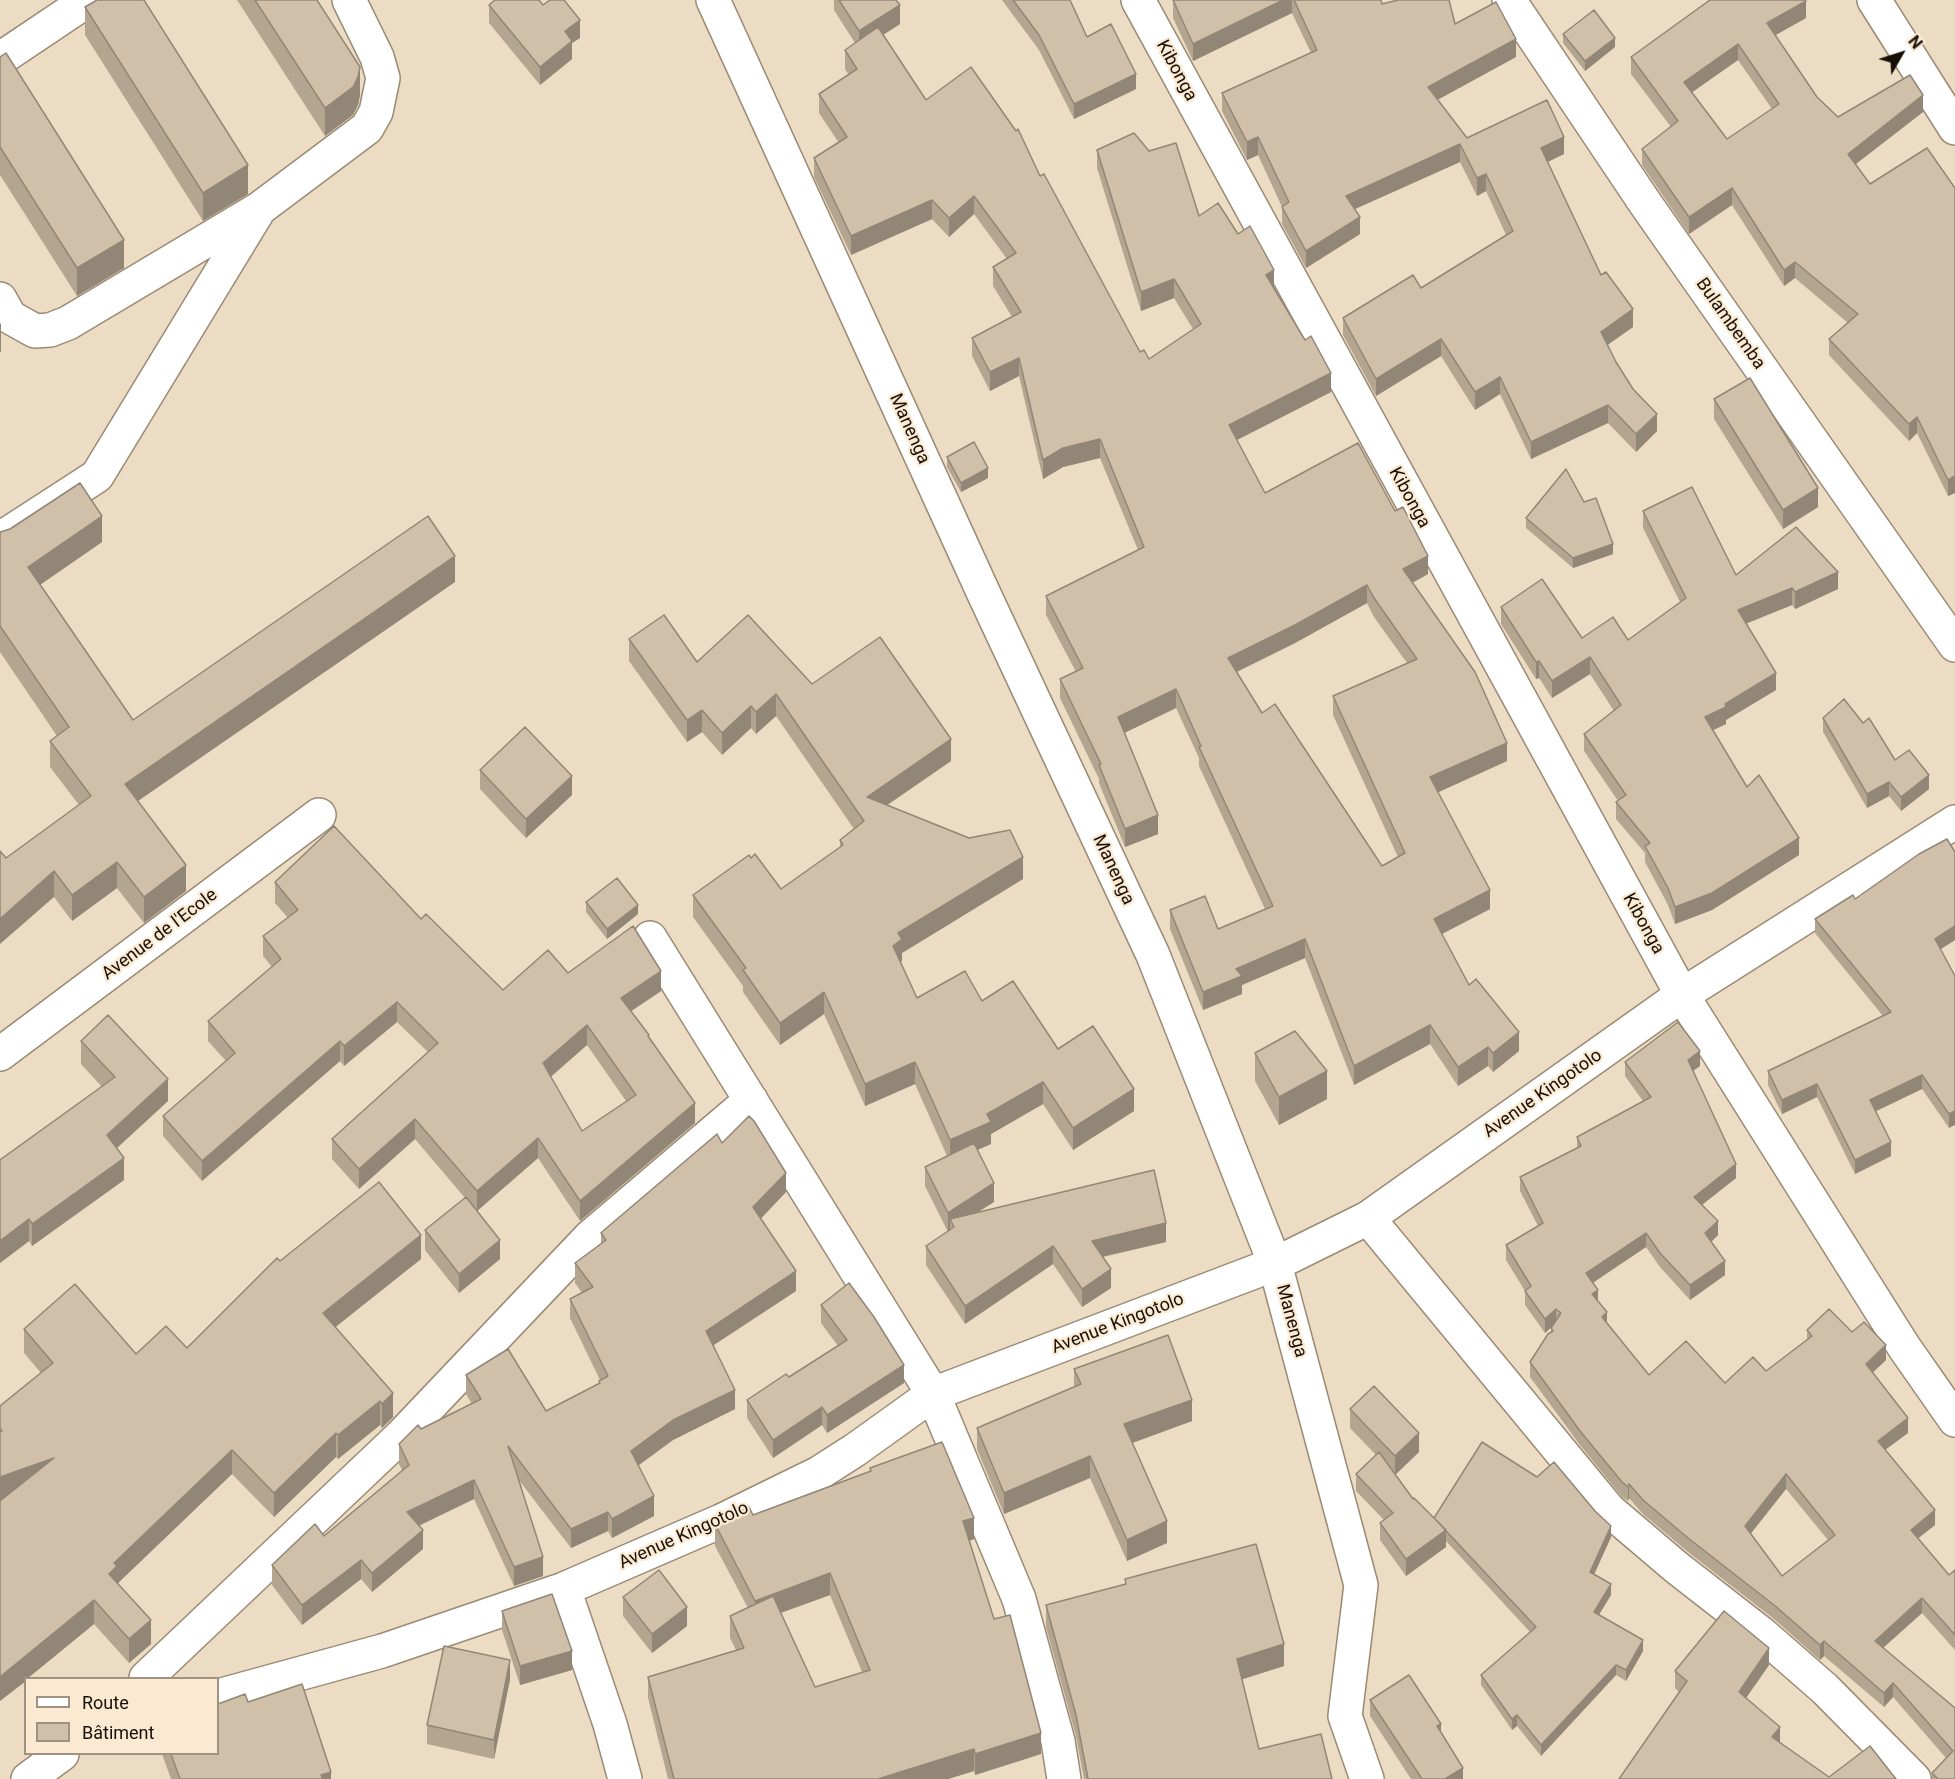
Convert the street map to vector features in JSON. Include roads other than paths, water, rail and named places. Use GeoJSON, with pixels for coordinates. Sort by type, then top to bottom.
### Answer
{"type":"FeatureCollection","features":[{"type":"Feature","properties":{"kind":"street"},"geometry":{"type":"LineString","coordinates":[[0,58],[88,0]]}},
{"type":"Feature","properties":{"kind":"street"},"geometry":{"type":"LineString","coordinates":[[0,299],[10,317],[36,331],[50,330],[68,323],[259,209],[367,128],[376,112],[383,78],[377,57],[349,0]]}},
{"type":"Feature","properties":{"kind":"street","name":"Manenga"},"geometry":{"type":"LineString","coordinates":[[714,0],[984,594],[1153,955],[1275,1264],[1361,1585],[1346,1716],[1367,1779]]}},
{"type":"Feature","properties":{"kind":"street","name":"Kibonga"},"geometry":{"type":"LineString","coordinates":[[1138,0],[1682,995],[1904,1347],[1955,1420]]}},
{"type":"Feature","properties":{"kind":"street","name":"Bulambemba"},"geometry":{"type":"LineString","coordinates":[[1509,0],[1645,203],[1955,645]]}},
{"type":"Feature","properties":{"kind":"street"},"geometry":{"type":"LineString","coordinates":[[1874,0],[1955,128]]}},
{"type":"Feature","properties":{"kind":"street"},"geometry":{"type":"LineString","coordinates":[[0,539],[98,476],[259,209]]}},
{"type":"Feature","properties":{"kind":"street","name":"Avenue de l'Ecole"},"geometry":{"type":"LineString","coordinates":[[0,1054],[319,815]]}},
{"type":"Feature","properties":{"kind":"street","name":"Avenue Kingotolo"},"geometry":{"type":"LineString","coordinates":[[219,1696],[382,1651],[564,1589],[721,1521],[819,1473],[933,1394],[1275,1264],[1368,1218],[1682,995],[1955,822]]}},
{"type":"Feature","properties":{"kind":"street"},"geometry":{"type":"LineString","coordinates":[[650,938],[933,1394],[1019,1599],[1058,1741],[1064,1779]]}},
{"type":"Feature","properties":{"kind":"street"},"geometry":{"type":"LineString","coordinates":[[147,1677],[401,1436],[590,1237],[750,1100]]}},
{"type":"Feature","properties":{"kind":"street"},"geometry":{"type":"LineString","coordinates":[[1368,1218],[1608,1510],[1762,1634],[1825,1689],[1914,1779]]}},
{"type":"Feature","properties":{"kind":"street"},"geometry":{"type":"LineString","coordinates":[[564,1589],[610,1724],[625,1779]]}},
{"type":"Feature","properties":{"kind":"street"},"geometry":{"type":"LineString","coordinates":[[28,1779],[61,1755]]}}]}
